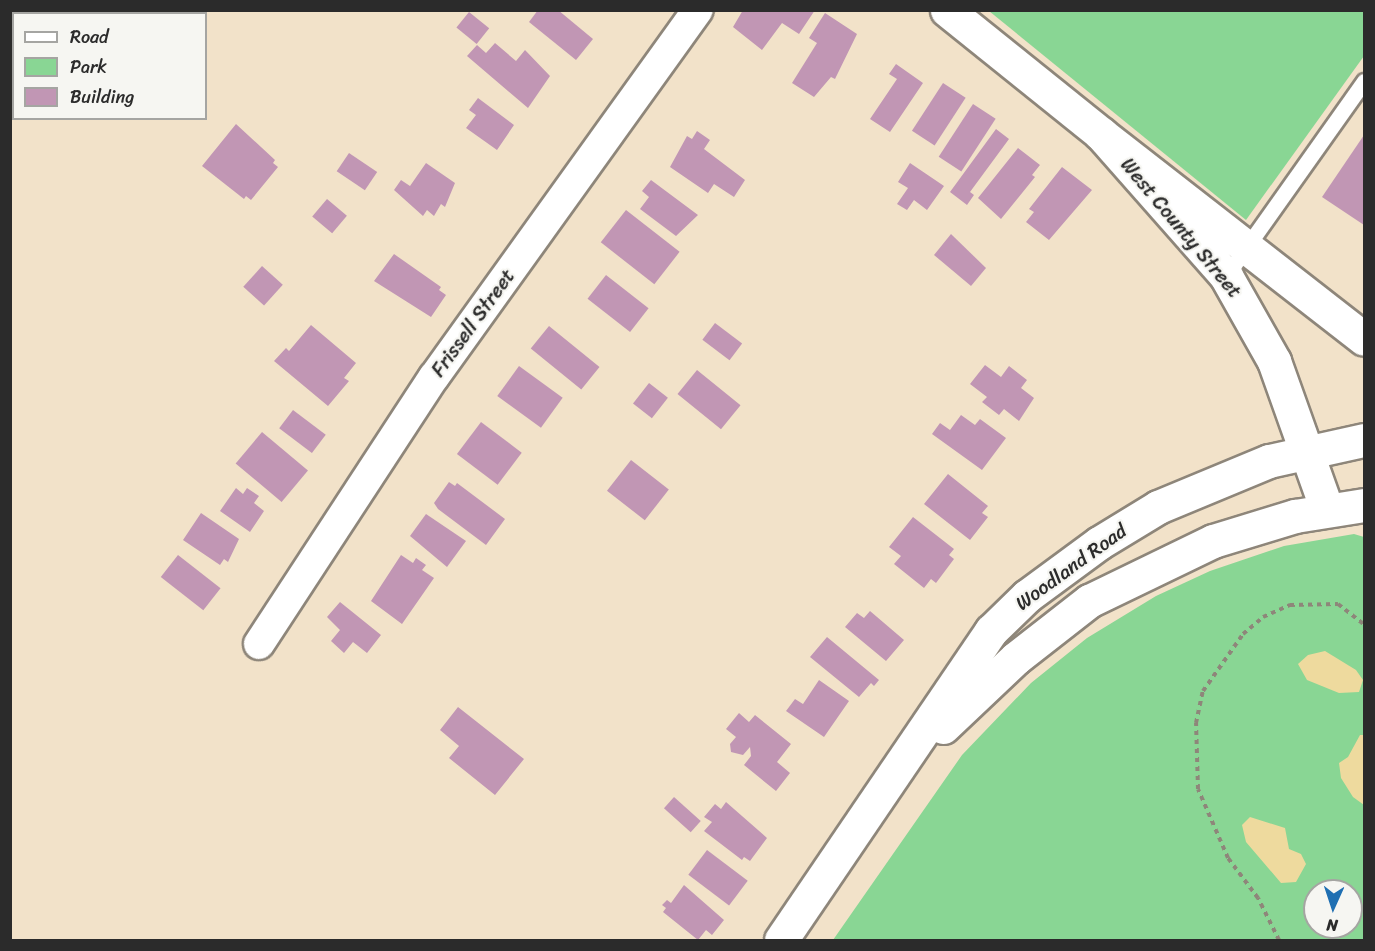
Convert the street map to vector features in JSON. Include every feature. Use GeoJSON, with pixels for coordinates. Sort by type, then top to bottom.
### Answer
{"type":"FeatureCollection","features":[{"type":"Feature","properties":{"kind":"main road","name":"West County Street"},"geometry":{"type":"LineString","coordinates":[[947,10],[1101,134],[1226,276],[1274,361],[1327,510]]}},
{"type":"Feature","properties":{"kind":"main road"},"geometry":{"type":"LineString","coordinates":[[1101,134],[1365,339]]}},
{"type":"Feature","properties":{"kind":"main road","name":"Woodland Road"},"geometry":{"type":"LineString","coordinates":[[781,940],[902,765],[990,631],[1027,596],[1099,543],[1158,507],[1248,468],[1306,450],[1365,440]]}},
{"type":"Feature","properties":{"kind":"main road","name":"Woodland Road"},"geometry":{"type":"LineString","coordinates":[[902,765],[1016,658],[1089,602],[1213,541],[1327,510],[1365,505]]}},
{"type":"Feature","properties":{"kind":"street","name":"Frissell Street"},"geometry":{"type":"LineString","coordinates":[[259,644],[434,377],[698,10]]}},
{"type":"Feature","properties":{"kind":"lane"},"geometry":{"type":"LineString","coordinates":[[1226,276],[1365,81]]}},
{"type":"Feature","properties":{"kind":"path"},"geometry":{"type":"LineString","coordinates":[[1279,940],[1258,898],[1228,858],[1198,789],[1196,723],[1203,691],[1243,634],[1263,617],[1290,605],[1338,604],[1365,624]]}},
{"type":"Feature","properties":{"kind":"green space"},"geometry":{"type":"Polygon","coordinates":[[[989,11],[1364,11],[1364,56],[1246,220],[989,11]]]}},
{"type":"Feature","properties":{"kind":"green space"},"geometry":{"type":"Polygon","coordinates":[[[1354,534],[1364,537],[1364,940],[833,940],[962,755],[1031,683],[1087,638],[1156,596],[1210,571],[1284,546],[1354,534]]]}},
{"type":"Feature","properties":{"kind":"sand"},"geometry":{"type":"Polygon","coordinates":[[[1325,651],[1356,670],[1363,680],[1359,692],[1339,693],[1307,680],[1298,664],[1308,655],[1325,651]]]}},
{"type":"Feature","properties":{"kind":"sand"},"geometry":{"type":"Polygon","coordinates":[[[1360,735],[1364,735],[1364,805],[1353,797],[1341,778],[1339,763],[1348,757],[1360,735]]]}},
{"type":"Feature","properties":{"kind":"sand"},"geometry":{"type":"Polygon","coordinates":[[[1250,817],[1285,828],[1289,849],[1301,854],[1306,864],[1296,882],[1281,883],[1246,842],[1242,825],[1250,817]]]}},
{"type":"Feature","properties":{"kind":"building"},"geometry":{"type":"Polygon","coordinates":[[[538,10],[558,10],[593,39],[576,60],[529,22],[538,10]]]}},
{"type":"Feature","properties":{"kind":"building"},"geometry":{"type":"Polygon","coordinates":[[[743,10],[815,10],[799,34],[782,23],[762,50],[733,27],[743,10]]]}},
{"type":"Feature","properties":{"kind":"building"},"geometry":{"type":"Polygon","coordinates":[[[469,12],[489,28],[477,44],[456,28],[469,12]]]}},
{"type":"Feature","properties":{"kind":"building"},"geometry":{"type":"Polygon","coordinates":[[[825,13],[857,34],[835,79],[831,77],[814,97],[792,83],[817,43],[809,38],[825,13]]]}},
{"type":"Feature","properties":{"kind":"building"},"geometry":{"type":"Polygon","coordinates":[[[495,43],[516,61],[525,50],[550,76],[528,108],[467,56],[477,45],[486,53],[495,43]]]}},
{"type":"Feature","properties":{"kind":"building"},"geometry":{"type":"Polygon","coordinates":[[[896,64],[923,83],[890,132],[870,119],[897,79],[889,74],[896,64]]]}},
{"type":"Feature","properties":{"kind":"building"},"geometry":{"type":"Polygon","coordinates":[[[943,83],[966,98],[935,146],[912,131],[943,83]]]}},
{"type":"Feature","properties":{"kind":"building"},"geometry":{"type":"Polygon","coordinates":[[[478,98],[514,125],[497,150],[466,128],[476,115],[469,110],[478,98]]]}},
{"type":"Feature","properties":{"kind":"building"},"geometry":{"type":"Polygon","coordinates":[[[973,104],[996,119],[961,172],[939,157],[973,104]]]}},
{"type":"Feature","properties":{"kind":"building"},"geometry":{"type":"Polygon","coordinates":[[[236,124],[275,160],[273,163],[278,167],[251,200],[246,196],[244,199],[202,166],[236,124]]]}},
{"type":"Feature","properties":{"kind":"building"},"geometry":{"type":"Polygon","coordinates":[[[996,129],[1009,139],[970,192],[974,195],[967,205],[950,192],[996,129]]]}},
{"type":"Feature","properties":{"kind":"building"},"geometry":{"type":"Polygon","coordinates":[[[697,131],[710,140],[704,149],[745,180],[734,197],[714,184],[708,193],[670,167],[687,136],[692,139],[697,131]]]}},
{"type":"Feature","properties":{"kind":"building"},"geometry":{"type":"Polygon","coordinates":[[[1364,135],[1364,225],[1322,197],[1364,135]]]}},
{"type":"Feature","properties":{"kind":"building"},"geometry":{"type":"Polygon","coordinates":[[[1018,148],[1040,165],[1032,175],[1035,177],[1001,219],[978,198],[1018,148]]]}},
{"type":"Feature","properties":{"kind":"building"},"geometry":{"type":"Polygon","coordinates":[[[349,153],[377,172],[365,190],[337,171],[349,153]]]}},
{"type":"Feature","properties":{"kind":"building"},"geometry":{"type":"Polygon","coordinates":[[[426,163],[455,183],[445,207],[441,204],[434,216],[427,210],[423,216],[394,190],[401,180],[410,186],[426,163]]]}},
{"type":"Feature","properties":{"kind":"building"},"geometry":{"type":"Polygon","coordinates":[[[910,163],[944,186],[927,210],[914,200],[907,210],[897,204],[908,188],[898,182],[910,163]]]}},
{"type":"Feature","properties":{"kind":"building"},"geometry":{"type":"Polygon","coordinates":[[[1062,167],[1092,190],[1049,240],[1026,222],[1034,212],[1029,209],[1062,167]]]}},
{"type":"Feature","properties":{"kind":"building"},"geometry":{"type":"Polygon","coordinates":[[[651,180],[698,215],[676,236],[640,209],[649,197],[642,191],[651,180]]]}},
{"type":"Feature","properties":{"kind":"building"},"geometry":{"type":"Polygon","coordinates":[[[327,199],[347,216],[332,233],[312,217],[327,199]]]}},
{"type":"Feature","properties":{"kind":"building"},"geometry":{"type":"Polygon","coordinates":[[[626,210],[680,252],[654,284],[601,242],[626,210]]]}},
{"type":"Feature","properties":{"kind":"building"},"geometry":{"type":"Polygon","coordinates":[[[951,234],[986,268],[971,286],[934,255],[951,234]]]}},
{"type":"Feature","properties":{"kind":"building"},"geometry":{"type":"Polygon","coordinates":[[[394,254],[441,287],[439,290],[446,295],[431,317],[374,281],[394,254]]]}},
{"type":"Feature","properties":{"kind":"building"},"geometry":{"type":"Polygon","coordinates":[[[262,266],[283,285],[264,306],[243,287],[262,266]]]}},
{"type":"Feature","properties":{"kind":"building"},"geometry":{"type":"Polygon","coordinates":[[[606,275],[649,308],[630,332],[588,299],[606,275]]]}},
{"type":"Feature","properties":{"kind":"building"},"geometry":{"type":"Polygon","coordinates":[[[715,323],[742,343],[730,360],[702,340],[715,323]]]}},
{"type":"Feature","properties":{"kind":"building"},"geometry":{"type":"Polygon","coordinates":[[[311,325],[356,363],[344,378],[349,381],[328,406],[274,361],[286,348],[289,351],[311,325]]]}},
{"type":"Feature","properties":{"kind":"building"},"geometry":{"type":"Polygon","coordinates":[[[549,326],[600,367],[581,389],[531,349],[549,326]]]}},
{"type":"Feature","properties":{"kind":"building"},"geometry":{"type":"Polygon","coordinates":[[[985,365],[1001,377],[1009,366],[1027,380],[1021,388],[1034,398],[1019,421],[1004,409],[999,415],[982,402],[987,397],[970,384],[985,365]]]}},
{"type":"Feature","properties":{"kind":"building"},"geometry":{"type":"Polygon","coordinates":[[[519,366],[563,398],[541,428],[497,396],[519,366]]]}},
{"type":"Feature","properties":{"kind":"building"},"geometry":{"type":"Polygon","coordinates":[[[697,370],[741,405],[721,429],[677,394],[697,370]]]}},
{"type":"Feature","properties":{"kind":"building"},"geometry":{"type":"Polygon","coordinates":[[[649,383],[668,398],[652,418],[633,403],[649,383]]]}},
{"type":"Feature","properties":{"kind":"building"},"geometry":{"type":"Polygon","coordinates":[[[293,410],[326,435],[312,453],[279,428],[293,410]]]}},
{"type":"Feature","properties":{"kind":"building"},"geometry":{"type":"Polygon","coordinates":[[[961,415],[975,425],[980,419],[1006,438],[982,470],[932,434],[940,423],[950,430],[961,415]]]}},
{"type":"Feature","properties":{"kind":"building"},"geometry":{"type":"Polygon","coordinates":[[[481,422],[522,453],[498,485],[457,454],[481,422]]]}},
{"type":"Feature","properties":{"kind":"building"},"geometry":{"type":"Polygon","coordinates":[[[262,432],[308,471],[282,502],[236,463],[262,432]]]}},
{"type":"Feature","properties":{"kind":"building"},"geometry":{"type":"Polygon","coordinates":[[[631,460],[669,490],[645,520],[607,491],[631,460]]]}},
{"type":"Feature","properties":{"kind":"building"},"geometry":{"type":"Polygon","coordinates":[[[948,474],[988,506],[982,513],[988,517],[970,540],[924,504],[948,474]]]}},
{"type":"Feature","properties":{"kind":"building"},"geometry":{"type":"Polygon","coordinates":[[[449,482],[455,486],[457,483],[505,519],[486,545],[438,509],[434,503],[449,482]]]}},
{"type":"Feature","properties":{"kind":"building"},"geometry":{"type":"Polygon","coordinates":[[[236,488],[243,494],[247,488],[259,496],[254,503],[264,511],[250,532],[220,511],[236,488]]]}},
{"type":"Feature","properties":{"kind":"building"},"geometry":{"type":"Polygon","coordinates":[[[201,513],[239,539],[228,562],[224,559],[220,565],[183,540],[201,513]]]}},
{"type":"Feature","properties":{"kind":"building"},"geometry":{"type":"Polygon","coordinates":[[[426,514],[466,541],[447,567],[410,536],[426,514]]]}},
{"type":"Feature","properties":{"kind":"building"},"geometry":{"type":"Polygon","coordinates":[[[913,517],[954,549],[949,555],[954,559],[936,583],[931,579],[924,588],[894,564],[901,556],[889,547],[913,517]]]}},
{"type":"Feature","properties":{"kind":"building"},"geometry":{"type":"Polygon","coordinates":[[[178,555],[221,588],[203,610],[161,577],[178,555]]]}},
{"type":"Feature","properties":{"kind":"building"},"geometry":{"type":"Polygon","coordinates":[[[401,555],[413,563],[416,558],[426,565],[422,570],[434,578],[402,624],[371,601],[401,555]]]}},
{"type":"Feature","properties":{"kind":"building"},"geometry":{"type":"Polygon","coordinates":[[[340,602],[381,635],[367,653],[353,642],[344,653],[331,641],[340,630],[327,617],[340,602]]]}},
{"type":"Feature","properties":{"kind":"building"},"geometry":{"type":"Polygon","coordinates":[[[870,611],[904,640],[886,661],[845,627],[857,613],[864,618],[870,611]]]}},
{"type":"Feature","properties":{"kind":"building"},"geometry":{"type":"Polygon","coordinates":[[[827,637],[879,680],[874,686],[871,683],[859,697],[810,657],[827,637]]]}},
{"type":"Feature","properties":{"kind":"building"},"geometry":{"type":"Polygon","coordinates":[[[819,680],[849,701],[824,737],[786,711],[795,699],[803,704],[819,680]]]}},
{"type":"Feature","properties":{"kind":"building"},"geometry":{"type":"Polygon","coordinates":[[[458,707],[524,759],[495,795],[449,758],[459,746],[440,730],[458,707]]]}},
{"type":"Feature","properties":{"kind":"building"},"geometry":{"type":"Polygon","coordinates":[[[739,713],[749,722],[755,715],[791,744],[777,762],[790,773],[776,791],[744,765],[751,756],[750,747],[743,755],[731,752],[730,744],[736,737],[726,729],[739,713]]]}},
{"type":"Feature","properties":{"kind":"building"},"geometry":{"type":"Polygon","coordinates":[[[674,797],[701,821],[691,832],[664,808],[674,797]]]}},
{"type":"Feature","properties":{"kind":"building"},"geometry":{"type":"Polygon","coordinates":[[[726,802],[767,838],[750,861],[744,857],[742,860],[704,831],[712,822],[704,817],[715,804],[721,809],[726,802]]]}},
{"type":"Feature","properties":{"kind":"building"},"geometry":{"type":"Polygon","coordinates":[[[707,850],[748,881],[729,905],[688,875],[707,850]]]}},
{"type":"Feature","properties":{"kind":"building"},"geometry":{"type":"Polygon","coordinates":[[[684,885],[724,920],[712,935],[706,930],[698,940],[663,912],[666,908],[662,905],[667,900],[671,903],[684,885]]]}}]}
